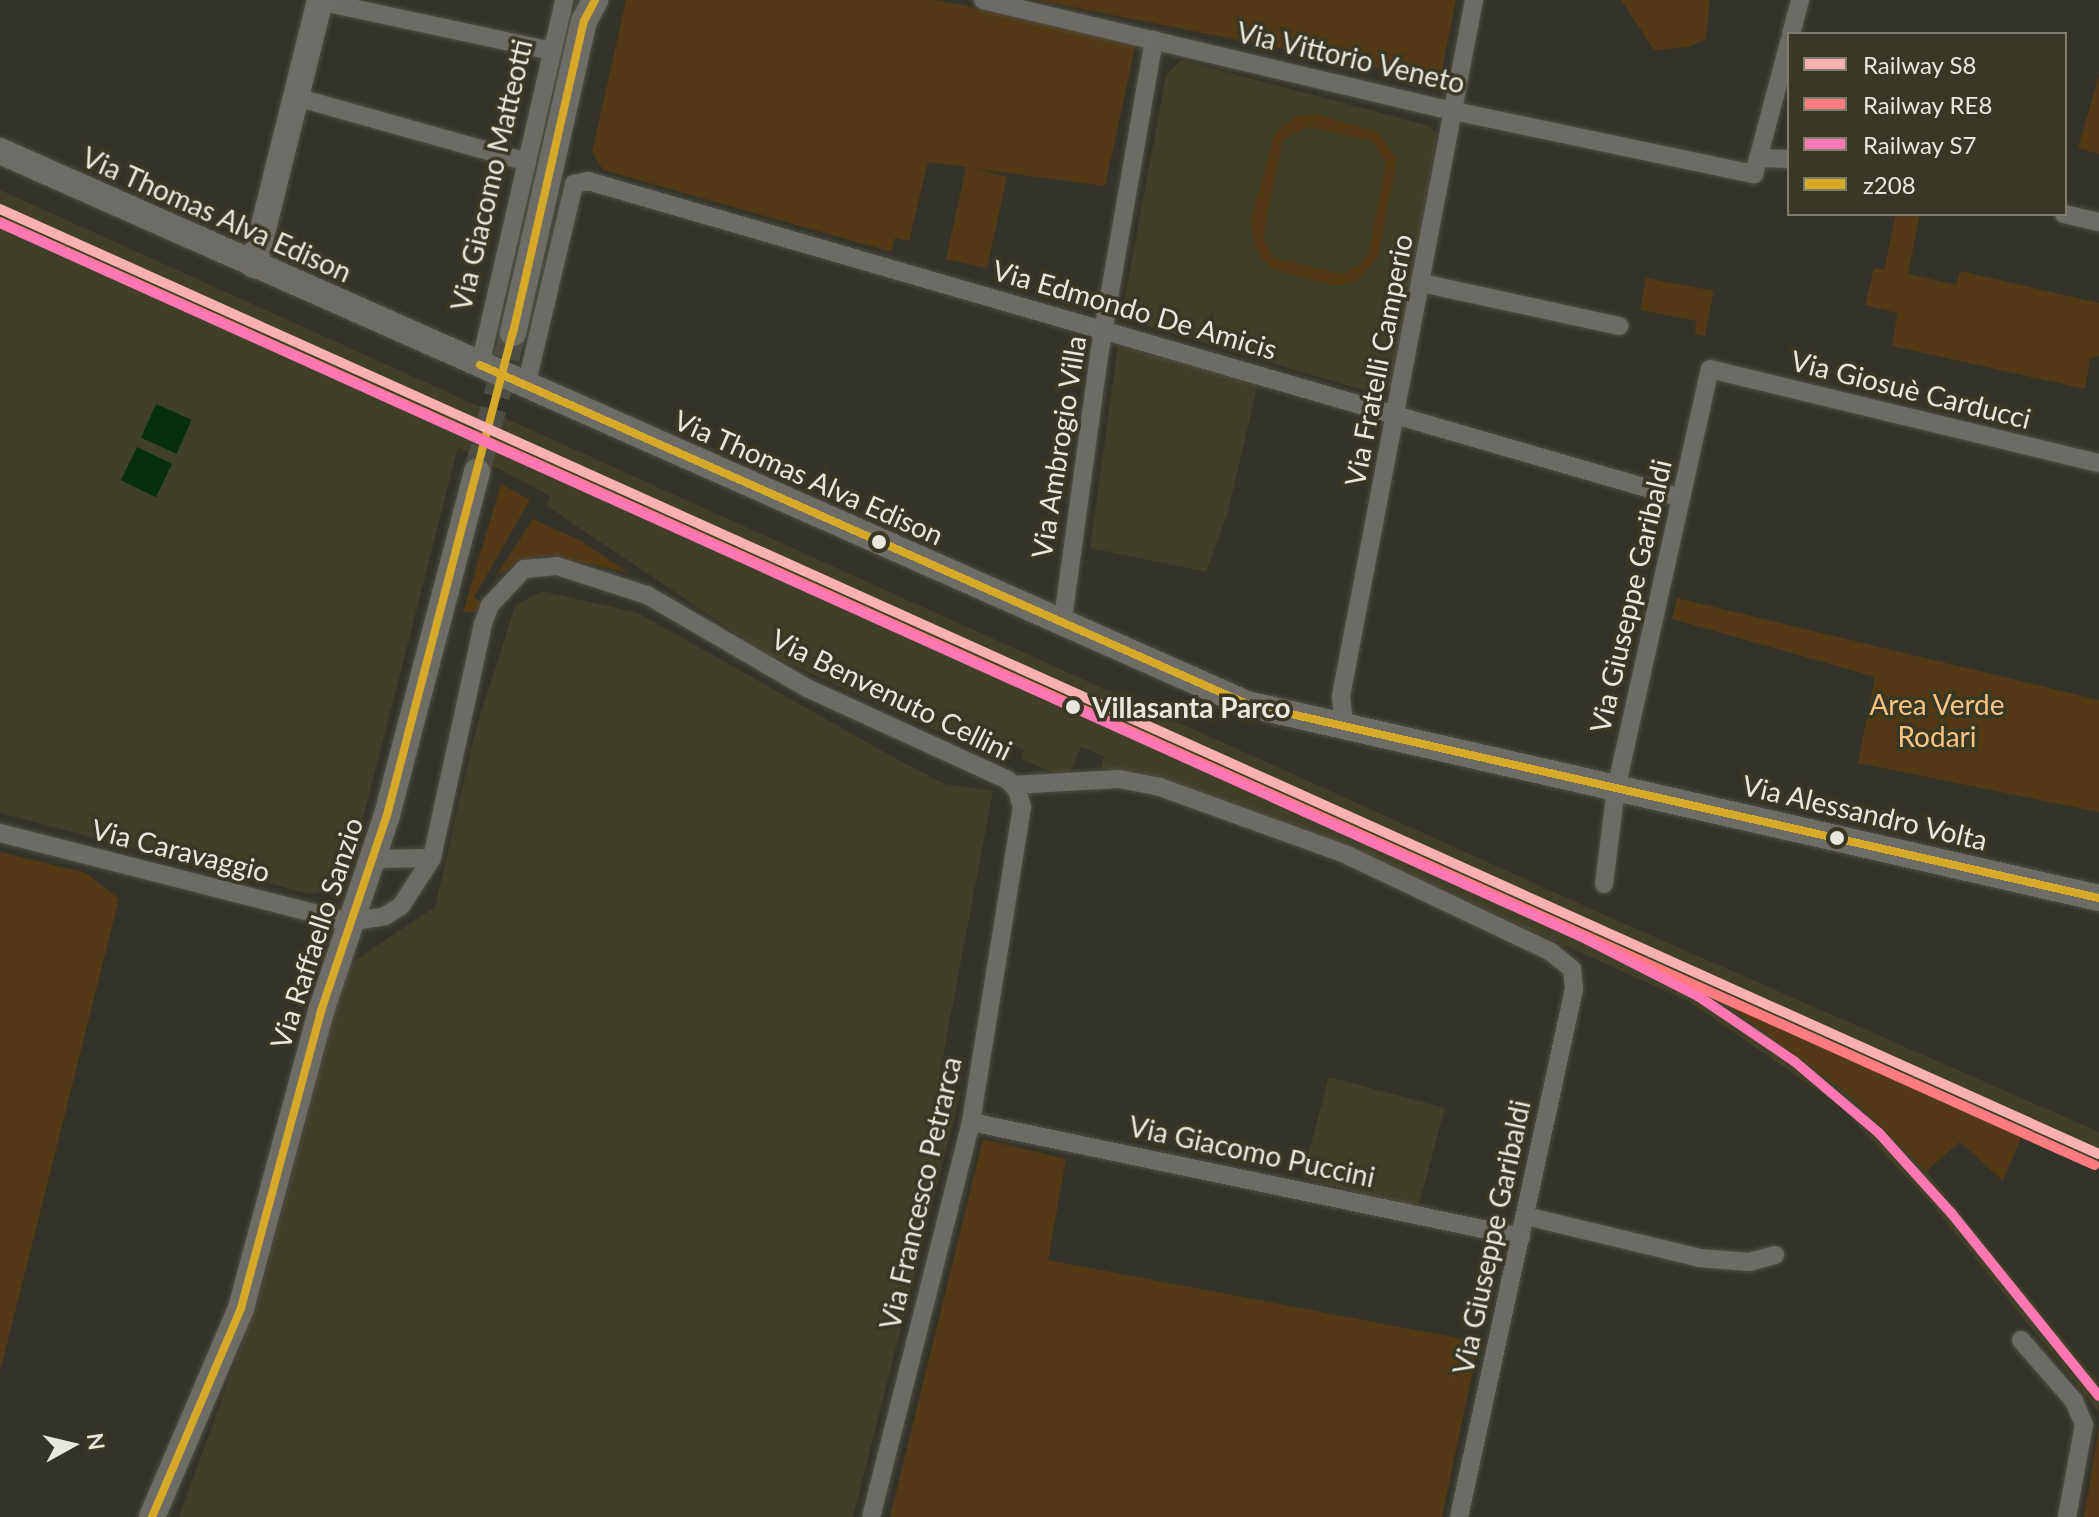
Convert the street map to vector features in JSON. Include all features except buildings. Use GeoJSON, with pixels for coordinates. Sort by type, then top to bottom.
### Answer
{"type":"FeatureCollection","features":[{"type":"Feature","properties":{"kind":"main road"},"geometry":{"type":"LineString","coordinates":[[254,265],[320,0]]}},
{"type":"Feature","properties":{"kind":"main road","name":"Via Giacomo Matteotti"},"geometry":{"type":"LineString","coordinates":[[513,333],[588,7]]}},
{"type":"Feature","properties":{"kind":"main road","name":"Via Thomas Alva Edison"},"geometry":{"type":"LineString","coordinates":[[0,151],[1215,693],[1345,730],[1616,789]]}},
{"type":"Feature","properties":{"kind":"main road","name":"Via Raffaello Sanzio"},"geometry":{"type":"LineString","coordinates":[[152,1517],[241,1308],[349,922],[372,859],[477,472]]}},
{"type":"Feature","properties":{"kind":"main road","name":"Via Alessandro Volta"},"geometry":{"type":"LineString","coordinates":[[1616,789],[2099,898]]}},
{"type":"Feature","properties":{"kind":"main road","name":"Via Raffaello Sanzio"},"geometry":{"type":"LineString","coordinates":[[166,1517],[200,1407]]}},
{"type":"Feature","properties":{"kind":"street"},"geometry":{"type":"LineString","coordinates":[[320,0],[553,51]]}},
{"type":"Feature","properties":{"kind":"street","name":"Via Giacomo Matteotti"},"geometry":{"type":"LineString","coordinates":[[480,365],[564,0]]}},
{"type":"Feature","properties":{"kind":"street","name":"Via Vittorio Veneto"},"geometry":{"type":"LineString","coordinates":[[983,0],[1454,111],[1660,154],[1756,166],[1787,159]]}},
{"type":"Feature","properties":{"kind":"street","name":"Via Fratelli Camperio"},"geometry":{"type":"LineString","coordinates":[[1345,730],[1341,696],[1474,0]]}},
{"type":"Feature","properties":{"kind":"street"},"geometry":{"type":"LineString","coordinates":[[1792,32],[1800,0]]}},
{"type":"Feature","properties":{"kind":"street","name":"Via Ambrogio Villa"},"geometry":{"type":"LineString","coordinates":[[1062,626],[1105,329],[1154,40]]}},
{"type":"Feature","properties":{"kind":"street"},"geometry":{"type":"LineString","coordinates":[[1756,166],[1787,50]]}},
{"type":"Feature","properties":{"kind":"street"},"geometry":{"type":"LineString","coordinates":[[296,97],[527,162]]}},
{"type":"Feature","properties":{"kind":"street","name":"Via Edmondo De Amicis"},"geometry":{"type":"LineString","coordinates":[[526,386],[574,184],[611,185],[1681,498]]}},
{"type":"Feature","properties":{"kind":"street"},"geometry":{"type":"LineString","coordinates":[[2067,215],[2099,222]]}},
{"type":"Feature","properties":{"kind":"street"},"geometry":{"type":"LineString","coordinates":[[1422,283],[1619,326]]}},
{"type":"Feature","properties":{"kind":"street","name":"Via Giosuè Carducci"},"geometry":{"type":"LineString","coordinates":[[1710,369],[2099,463]]}},
{"type":"Feature","properties":{"kind":"street","name":"Via Giuseppe Garibaldi"},"geometry":{"type":"LineString","coordinates":[[1604,884],[1616,789],[1710,369]]}},
{"type":"Feature","properties":{"kind":"street","name":"Via Benvenuto Cellini"},"geometry":{"type":"LineString","coordinates":[[349,922],[385,916],[401,906],[432,858],[483,624],[497,595],[524,569],[557,566],[603,577],[647,595],[807,688],[1013,785],[1119,779],[1160,787],[1345,854],[1551,952],[1572,969]]}},
{"type":"Feature","properties":{"kind":"street","name":"Via Francesco Petrarca"},"geometry":{"type":"LineString","coordinates":[[871,1517],[971,1122],[1022,807],[1013,785]]}},
{"type":"Feature","properties":{"kind":"street","name":"Via Caravaggio"},"geometry":{"type":"LineString","coordinates":[[0,833],[349,922]]}},
{"type":"Feature","properties":{"kind":"street"},"geometry":{"type":"LineString","coordinates":[[372,859],[432,858]]}},
{"type":"Feature","properties":{"kind":"street","name":"Via Giuseppe Garibaldi"},"geometry":{"type":"LineString","coordinates":[[1459,1517],[1574,989],[1572,969]]}},
{"type":"Feature","properties":{"kind":"street","name":"Via Giacomo Puccini"},"geometry":{"type":"LineString","coordinates":[[971,1122],[1521,1237]]}},
{"type":"Feature","properties":{"kind":"street"},"geometry":{"type":"LineString","coordinates":[[1526,1216],[1699,1258],[1749,1262],[1775,1255]]}},
{"type":"Feature","properties":{"kind":"street"},"geometry":{"type":"LineString","coordinates":[[2021,1340],[2074,1401],[2084,1425],[2067,1517]]}},
{"type":"Feature","properties":{"kind":"shaded area"},"geometry":{"type":"Polygon","coordinates":[[[1181,60],[1430,126],[1437,135],[1393,383],[1382,396],[1121,318],[1166,75],[1181,60]]]}},
{"type":"Feature","properties":{"kind":"shaded area"},"geometry":{"type":"Polygon","coordinates":[[[0,190],[1609,917],[2099,1132],[2099,1167],[1737,999],[1733,1008],[1847,1093],[1926,1171],[2099,1383],[2099,1412],[1930,1202],[1839,1105],[1688,1001],[1347,847],[1185,787],[1101,768],[1104,756],[1081,747],[1067,778],[1021,759],[1024,750],[983,733],[976,749],[764,652],[547,506],[550,496],[458,447],[356,846],[337,847],[330,891],[310,894],[0,813],[0,190]]]}},
{"type":"Feature","properties":{"kind":"shaded area"},"geometry":{"type":"Polygon","coordinates":[[[1118,346],[1258,383],[1228,512],[1206,572],[1090,548],[1118,346]]]}},
{"type":"Feature","properties":{"kind":"shaded area"},"geometry":{"type":"Polygon","coordinates":[[[156,404],[192,420],[177,454],[141,438],[156,404]]]}},
{"type":"Feature","properties":{"kind":"shaded area"},"geometry":{"type":"Polygon","coordinates":[[[137,447],[172,464],[156,497],[121,480],[137,447]]]}},
{"type":"Feature","properties":{"kind":"shaded area"},"geometry":{"type":"Polygon","coordinates":[[[542,591],[638,613],[945,784],[993,791],[937,1088],[961,1091],[853,1517],[179,1517],[260,1294],[347,966],[435,907],[476,728],[515,606],[542,591]]]}},
{"type":"Feature","properties":{"kind":"shaded area"},"geometry":{"type":"Polygon","coordinates":[[[1329,1077],[1445,1108],[1418,1209],[1302,1177],[1329,1077]]]}},
{"type":"Feature","properties":{"kind":"green space"},"geometry":{"type":"Polygon","coordinates":[[[626,0],[934,0],[1137,38],[1105,186],[976,169],[1007,177],[987,268],[946,259],[966,167],[928,162],[909,241],[895,238],[891,252],[603,170],[592,152],[626,0]]]}},
{"type":"Feature","properties":{"kind":"green space"},"geometry":{"type":"Polygon","coordinates":[[[1037,0],[1456,0],[1440,80],[1037,0]]]}},
{"type":"Feature","properties":{"kind":"green space"},"geometry":{"type":"Polygon","coordinates":[[[1621,0],[1710,0],[1706,39],[1689,47],[1654,50],[1621,0]]]}},
{"type":"Feature","properties":{"kind":"green space"},"geometry":{"type":"Polygon","coordinates":[[[2099,75],[2099,154],[2078,148],[2099,75]]]}},
{"type":"Feature","properties":{"kind":"green space"},"geometry":{"type":"Polygon","coordinates":[[[1314,114],[1378,132],[1397,159],[1378,257],[1357,281],[1336,286],[1271,269],[1257,251],[1250,223],[1275,133],[1297,116],[1314,114]],[[1307,126],[1283,140],[1263,237],[1272,257],[1342,274],[1361,264],[1369,251],[1386,163],[1373,142],[1307,126]]]}},
{"type":"Feature","properties":{"kind":"green space"},"geometry":{"type":"Polygon","coordinates":[[[1896,216],[1920,216],[1908,274],[1956,285],[1960,271],[2099,303],[2099,356],[2090,359],[2085,389],[1892,346],[1897,313],[1865,305],[1874,268],[1884,270],[1896,216]]]}},
{"type":"Feature","properties":{"kind":"green space"},"geometry":{"type":"Polygon","coordinates":[[[1646,278],[1714,291],[1705,336],[1695,334],[1696,321],[1640,310],[1646,278]]]}},
{"type":"Feature","properties":{"kind":"green space"},"geometry":{"type":"Polygon","coordinates":[[[501,484],[530,500],[474,597],[482,603],[480,612],[463,612],[501,484]]]}},
{"type":"Feature","properties":{"kind":"green space"},"geometry":{"type":"Polygon","coordinates":[[[533,519],[581,541],[629,573],[550,555],[522,560],[496,576],[533,519]]]}},
{"type":"Feature","properties":{"kind":"green space","name":"Area Verde Rodari"},"geometry":{"type":"Polygon","coordinates":[[[1677,598],[2099,700],[2099,812],[1858,763],[1875,677],[1672,619],[1677,598]]]}},
{"type":"Feature","properties":{"kind":"green space"},"geometry":{"type":"Polygon","coordinates":[[[0,852],[86,873],[119,899],[0,1372],[0,852]]]}},
{"type":"Feature","properties":{"kind":"green space"},"geometry":{"type":"Polygon","coordinates":[[[1737,998],[2023,1133],[2003,1181],[1960,1142],[1926,1171],[1847,1093],[1733,1009],[1737,998]]]}},
{"type":"Feature","properties":{"kind":"green space"},"geometry":{"type":"Polygon","coordinates":[[[983,1139],[1066,1159],[1048,1260],[1479,1342],[1442,1517],[890,1517],[983,1139]]]}},
{"type":"Feature","properties":{"kind":"green space"},"geometry":{"type":"Polygon","coordinates":[[[2099,1427],[2099,1517],[2084,1517],[2099,1427]]]}},
{"type":"Feature","properties":{"kind":"tunnel"},"geometry":{"type":"LineString","coordinates":[[477,472],[513,333]]}},
{"type":"Feature","properties":{"kind":"rail line","name":"S8"},"geometry":{"type":"LineString","coordinates":[[0,209],[2099,1154]]}},
{"type":"Feature","properties":{"kind":"rail line","name":"RE8"},"geometry":{"type":"LineString","coordinates":[[0,222],[2094,1165]]}},
{"type":"Feature","properties":{"kind":"rail line","name":"S7"},"geometry":{"type":"LineString","coordinates":[[0,223],[1582,937],[1698,996],[1794,1061],[1879,1133],[1952,1214],[2099,1396]]}},
{"type":"Feature","properties":{"kind":"transit line","name":"z208"},"geometry":{"type":"LineString","coordinates":[[152,1517],[241,1308],[321,1011],[387,815],[513,333],[584,21],[595,0]]}},
{"type":"Feature","properties":{"kind":"transit line","name":"z208"},"geometry":{"type":"LineString","coordinates":[[480,365],[1247,704],[2099,898]]}},
{"type":"Feature","properties":{"kind":"place","name":"Villasanta Parco"},"geometry":{"type":"Point","coordinates":[1073,707]}}]}
